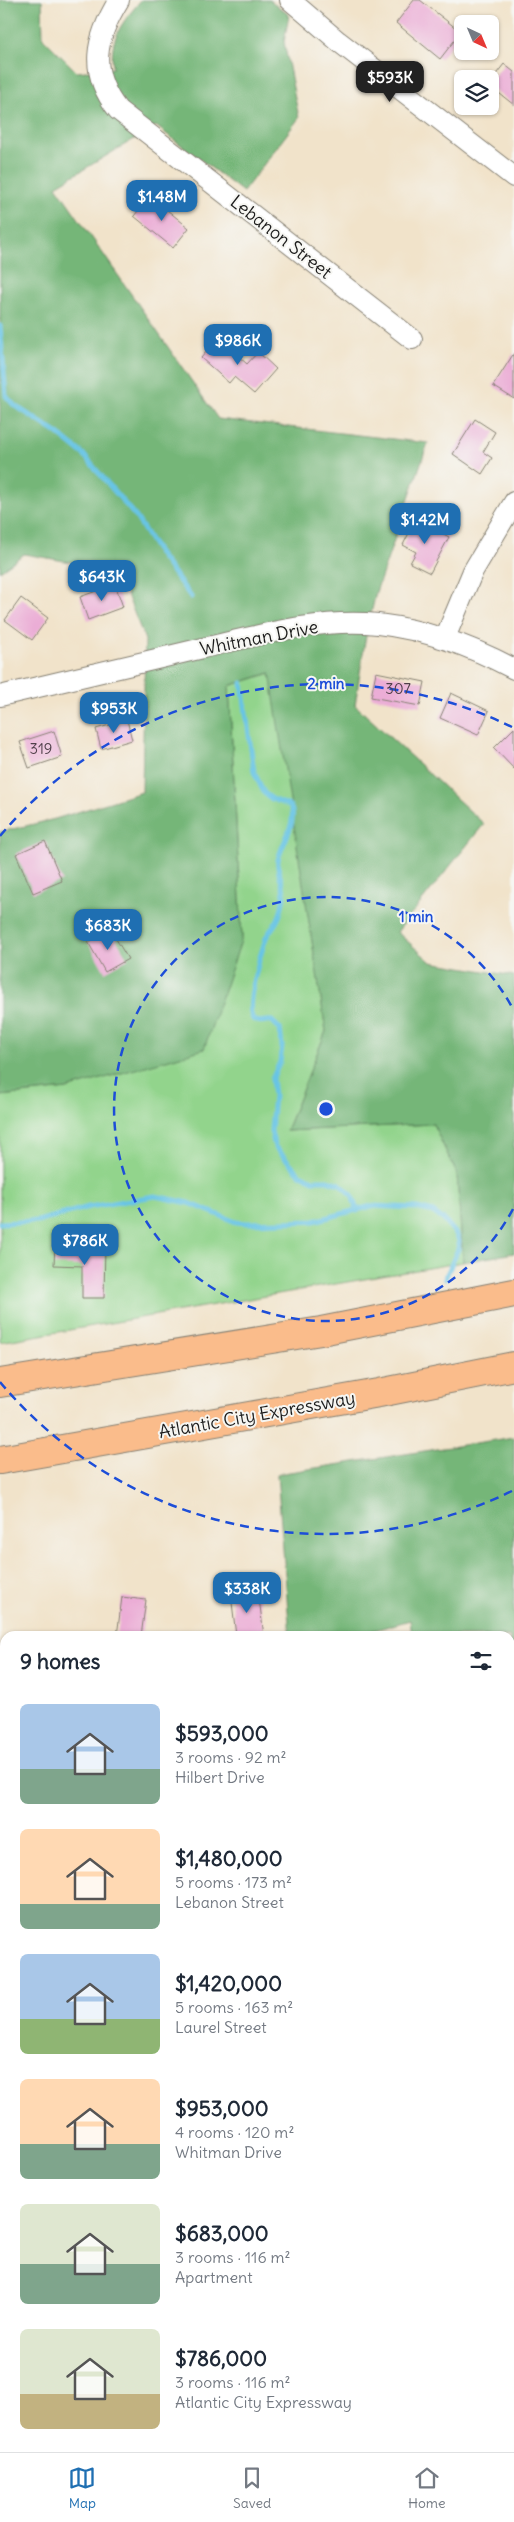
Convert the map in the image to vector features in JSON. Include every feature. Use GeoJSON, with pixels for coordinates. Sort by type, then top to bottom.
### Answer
{"type":"FeatureCollection","features":[{"type":"Feature","properties":{"kind":"highway"},"geometry":{"type":"LineString","coordinates":[[0,1383],[321,1330],[514,1293]]}},
{"type":"Feature","properties":{"kind":"highway","name":"Atlantic City Expressway"},"geometry":{"type":"LineString","coordinates":[[0,1460],[514,1366]]}},
{"type":"Feature","properties":{"kind":"street","name":"Lebanon Street"},"geometry":{"type":"LineString","coordinates":[[119,0],[101,36],[98,55],[101,81],[107,96],[118,110],[412,339]]}},
{"type":"Feature","properties":{"kind":"street"},"geometry":{"type":"LineString","coordinates":[[290,0],[338,41],[514,178]]}},
{"type":"Feature","properties":{"kind":"street"},"geometry":{"type":"LineString","coordinates":[[445,638],[472,570],[514,502]]}},
{"type":"Feature","properties":{"kind":"street","name":"Whitman Drive"},"geometry":{"type":"LineString","coordinates":[[0,696],[288,629],[335,624],[368,624],[445,638],[473,648],[514,669]]}},
{"type":"Feature","properties":{"kind":"green space"},"geometry":{"type":"Polygon","coordinates":[[[0,0],[42,0],[43,38],[77,72],[113,68],[113,48],[118,31],[141,0],[270,0],[289,15],[284,42],[299,118],[243,192],[156,126],[56,186],[218,419],[428,443],[376,592],[365,641],[355,705],[484,824],[397,932],[431,962],[514,976],[514,1253],[463,1262],[457,1174],[433,1124],[286,1131],[326,1031],[270,673],[229,686],[242,938],[204,1049],[67,1089],[0,1096],[0,832],[55,819],[142,792],[145,640],[117,570],[24,554],[0,571],[0,0]]]}},
{"type":"Feature","properties":{"kind":"green space"},"geometry":{"type":"Polygon","coordinates":[[[271,673],[326,1031],[286,1131],[433,1124],[457,1174],[463,1262],[0,1342],[0,1096],[67,1089],[242,938],[229,686],[271,673]]]}},
{"type":"Feature","properties":{"kind":"green space"},"geometry":{"type":"Polygon","coordinates":[[[514,1437],[514,1631],[411,1631],[410,1620],[372,1631],[290,1631],[277,1474],[514,1437]]]}},
{"type":"Feature","properties":{"kind":"building"},"geometry":{"type":"Polygon","coordinates":[[[414,0],[420,0],[454,27],[454,41],[440,59],[396,23],[414,0]]]}},
{"type":"Feature","properties":{"kind":"building"},"geometry":{"type":"Polygon","coordinates":[[[504,64],[514,72],[514,105],[499,93],[499,70],[504,64]]]}},
{"type":"Feature","properties":{"kind":"building"},"geometry":{"type":"Polygon","coordinates":[[[150,196],[189,228],[173,248],[134,216],[150,196]]]}},
{"type":"Feature","properties":{"kind":"building"},"geometry":{"type":"Polygon","coordinates":[[[218,338],[247,364],[258,352],[276,369],[254,394],[234,377],[229,383],[201,358],[218,338]]]}},
{"type":"Feature","properties":{"kind":"building"},"geometry":{"type":"Polygon","coordinates":[[[514,353],[514,399],[493,386],[514,353]]]}},
{"type":"Feature","properties":{"kind":"building"},"geometry":{"type":"Polygon","coordinates":[[[475,419],[495,432],[483,452],[492,458],[482,474],[453,454],[475,419]]]}},
{"type":"Feature","properties":{"kind":"building"},"geometry":{"type":"Polygon","coordinates":[[[416,519],[449,537],[430,573],[410,563],[416,552],[403,545],[416,519]]]}},
{"type":"Feature","properties":{"kind":"building"},"geometry":{"type":"Polygon","coordinates":[[[115,584],[123,607],[88,620],[80,597],[115,584]]]}},
{"type":"Feature","properties":{"kind":"building"},"geometry":{"type":"Polygon","coordinates":[[[21,598],[48,618],[32,640],[5,620],[21,598]]]}},
{"type":"Feature","properties":{"kind":"building"},"geometry":{"type":"Polygon","coordinates":[[[376,672],[425,682],[420,706],[371,697],[376,672]]]}},
{"type":"Feature","properties":{"kind":"building"},"geometry":{"type":"Polygon","coordinates":[[[451,693],[489,711],[478,735],[440,718],[451,693]]]}},
{"type":"Feature","properties":{"kind":"building"},"geometry":{"type":"Polygon","coordinates":[[[127,720],[132,740],[101,749],[96,729],[127,720]]]}},
{"type":"Feature","properties":{"kind":"building"},"geometry":{"type":"Polygon","coordinates":[[[514,728],[514,769],[494,748],[514,728]]]}},
{"type":"Feature","properties":{"kind":"building"},"geometry":{"type":"Polygon","coordinates":[[[54,731],[62,757],[29,768],[20,742],[54,731]]]}},
{"type":"Feature","properties":{"kind":"building"},"geometry":{"type":"Polygon","coordinates":[[[45,841],[62,881],[33,893],[16,854],[45,841]]]}},
{"type":"Feature","properties":{"kind":"building"},"geometry":{"type":"Polygon","coordinates":[[[110,929],[128,959],[105,972],[88,942],[110,929]]]}},
{"type":"Feature","properties":{"kind":"building"},"geometry":{"type":"Polygon","coordinates":[[[55,1244],[105,1245],[104,1298],[82,1298],[82,1266],[54,1265],[55,1244]]]}},
{"type":"Feature","properties":{"kind":"building"},"geometry":{"type":"Polygon","coordinates":[[[258,1591],[263,1631],[235,1631],[231,1594],[258,1591]]]}},
{"type":"Feature","properties":{"kind":"building"},"geometry":{"type":"Polygon","coordinates":[[[122,1597],[146,1600],[142,1631],[118,1631],[122,1597]]]}},
{"type":"Feature","properties":{"kind":"waterway"},"geometry":{"type":"LineString","coordinates":[[0,326],[6,396],[14,405],[57,433],[83,454],[136,517],[159,554],[191,597]]}},
{"type":"Feature","properties":{"kind":"waterway"},"geometry":{"type":"LineString","coordinates":[[242,683],[254,772],[264,793],[272,799],[290,806],[292,812],[291,825],[278,860],[278,871],[284,890],[282,908],[279,917],[267,935],[257,967],[251,1005],[251,1014],[254,1020],[258,1022],[272,1021],[280,1029],[282,1046],[280,1062],[272,1079],[274,1095],[271,1131],[275,1147],[300,1174],[313,1180],[327,1180],[340,1184],[352,1195],[357,1211]]}},
{"type":"Feature","properties":{"kind":"waterway"},"geometry":{"type":"LineString","coordinates":[[0,1223],[38,1221],[89,1207],[155,1196],[189,1203],[236,1222],[247,1223],[314,1221],[372,1206],[417,1208],[433,1212],[444,1220],[457,1235],[459,1241],[458,1249],[445,1279]]}}]}
